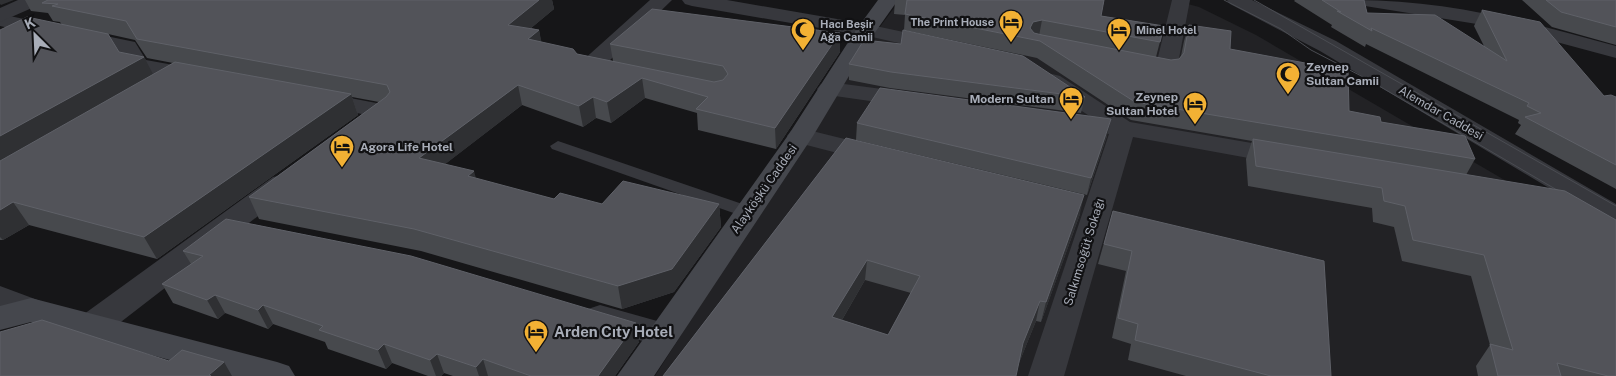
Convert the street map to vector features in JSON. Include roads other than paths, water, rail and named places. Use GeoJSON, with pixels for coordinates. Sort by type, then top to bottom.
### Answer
{"type":"FeatureCollection","features":[{"type":"Feature","properties":{"kind":"main road","name":"Alayköşkü Caddesi"},"geometry":{"type":"LineString","coordinates":[[635,376],[800,136],[866,30],[888,0]]}},
{"type":"Feature","properties":{"kind":"main road"},"geometry":{"type":"LineString","coordinates":[[15,314],[92,326],[277,376]]}},
{"type":"Feature","properties":{"kind":"street"},"geometry":{"type":"LineString","coordinates":[[0,11],[23,0]]}},
{"type":"Feature","properties":{"kind":"street"},"geometry":{"type":"LineString","coordinates":[[0,16],[34,0]]}},
{"type":"Feature","properties":{"kind":"street"},"geometry":{"type":"LineString","coordinates":[[638,77],[589,67],[662,0]]}},
{"type":"Feature","properties":{"kind":"street"},"geometry":{"type":"LineString","coordinates":[[692,0],[866,30],[962,51]]}},
{"type":"Feature","properties":{"kind":"street"},"geometry":{"type":"LineString","coordinates":[[1127,62],[1166,69],[1181,0]]}},
{"type":"Feature","properties":{"kind":"street","name":"Alemdar Caddesi"},"geometry":{"type":"LineString","coordinates":[[1238,0],[1328,46],[1616,216]]}},
{"type":"Feature","properties":{"kind":"street"},"geometry":{"type":"LineString","coordinates":[[1365,0],[1510,22],[1616,52]]}},
{"type":"Feature","properties":{"kind":"street"},"geometry":{"type":"LineString","coordinates":[[0,20],[127,47],[138,65],[218,80]]}},
{"type":"Feature","properties":{"kind":"street"},"geometry":{"type":"LineString","coordinates":[[1036,70],[1123,128]]}},
{"type":"Feature","properties":{"kind":"street"},"geometry":{"type":"LineString","coordinates":[[154,88],[180,72]]}},
{"type":"Feature","properties":{"kind":"street"},"geometry":{"type":"LineString","coordinates":[[829,90],[937,104]]}},
{"type":"Feature","properties":{"kind":"street"},"geometry":{"type":"LineString","coordinates":[[296,94],[382,110],[344,139]]}},
{"type":"Feature","properties":{"kind":"street"},"geometry":{"type":"LineString","coordinates":[[1074,122],[1123,128],[1307,160]]}},
{"type":"Feature","properties":{"kind":"street","name":"Salkımsoğüt Sokağı"},"geometry":{"type":"LineString","coordinates":[[1046,376],[1123,128]]}},
{"type":"Feature","properties":{"kind":"street"},"geometry":{"type":"LineString","coordinates":[[800,136],[896,160]]}},
{"type":"Feature","properties":{"kind":"street"},"geometry":{"type":"LineString","coordinates":[[92,326],[305,167]]}},
{"type":"Feature","properties":{"kind":"street"},"geometry":{"type":"LineString","coordinates":[[1540,200],[1569,205]]}},
{"type":"Feature","properties":{"kind":"street"},"geometry":{"type":"LineString","coordinates":[[1070,201],[1098,208]]}},
{"type":"Feature","properties":{"kind":"street"},"geometry":{"type":"LineString","coordinates":[[228,224],[267,232]]}},
{"type":"Feature","properties":{"kind":"street"},"geometry":{"type":"LineString","coordinates":[[0,297],[15,314]]}},
{"type":"Feature","properties":{"kind":"street"},"geometry":{"type":"LineString","coordinates":[[570,308],[663,335]]}},
{"type":"Feature","properties":{"kind":"lane"},"geometry":{"type":"LineString","coordinates":[[558,146],[748,212]]}},
{"type":"Feature","properties":{"kind":"tram line"},"geometry":{"type":"LineString","coordinates":[[1224,0],[1281,29],[1311,50],[1367,79],[1569,197]]}},
{"type":"Feature","properties":{"kind":"tram line"},"geometry":{"type":"LineString","coordinates":[[1254,0],[1616,206]]}},
{"type":"Feature","properties":{"kind":"place","name":"The Print House"},"geometry":{"type":"Point","coordinates":[1011,43]}},
{"type":"Feature","properties":{"kind":"place","name":"Hacı Beşir Ağa Camii"},"geometry":{"type":"Point","coordinates":[803,51]}},
{"type":"Feature","properties":{"kind":"place","name":"Minel Hotel"},"geometry":{"type":"Point","coordinates":[1119,51]}},
{"type":"Feature","properties":{"kind":"place","name":"Zeynep Sultan Camii"},"geometry":{"type":"Point","coordinates":[1288,95]}},
{"type":"Feature","properties":{"kind":"place","name":"Modern Sultan"},"geometry":{"type":"Point","coordinates":[1071,120]}},
{"type":"Feature","properties":{"kind":"place","name":"Zeynep Sultan Hotel"},"geometry":{"type":"Point","coordinates":[1195,125]}},
{"type":"Feature","properties":{"kind":"place","name":"Agora Life Hotel"},"geometry":{"type":"Point","coordinates":[342,168]}},
{"type":"Feature","properties":{"kind":"place","name":"Arden Cıty Hotel"},"geometry":{"type":"Point","coordinates":[536,353]}}]}
